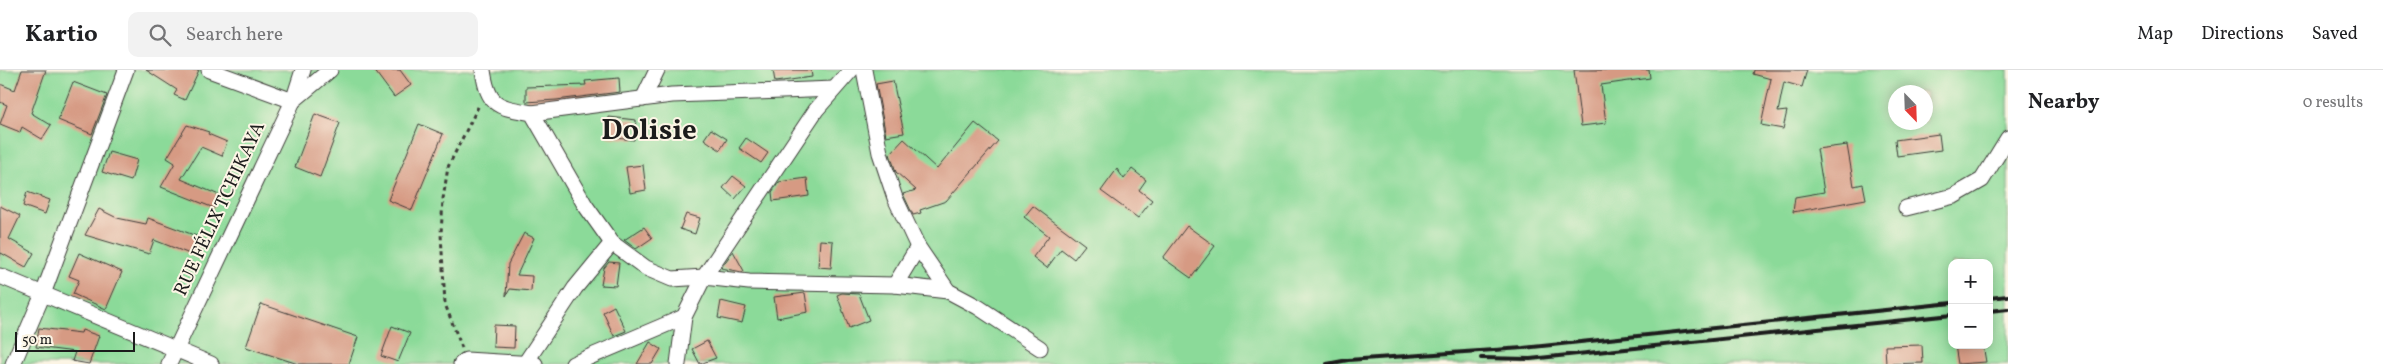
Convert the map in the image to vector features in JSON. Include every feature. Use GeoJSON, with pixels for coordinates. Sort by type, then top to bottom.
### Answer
{"type":"FeatureCollection","features":[{"type":"Feature","properties":{"kind":"street"},"geometry":{"type":"LineString","coordinates":[[13,364],[43,294],[126,70]]}},
{"type":"Feature","properties":{"kind":"street"},"geometry":{"type":"LineString","coordinates":[[209,70],[293,101],[330,70]]}},
{"type":"Feature","properties":{"kind":"street","name":"RUE FÉLIX TCHIKAYA"},"geometry":{"type":"LineString","coordinates":[[172,357],[293,101],[303,70]]}},
{"type":"Feature","properties":{"kind":"street"},"geometry":{"type":"LineString","coordinates":[[483,70],[487,91],[494,101],[503,108],[532,113],[672,95],[834,89]]}},
{"type":"Feature","properties":{"kind":"street"},"geometry":{"type":"LineString","coordinates":[[643,99],[657,70]]}},
{"type":"Feature","properties":{"kind":"street"},"geometry":{"type":"LineString","coordinates":[[678,364],[684,317],[704,278],[816,110],[851,70]]}},
{"type":"Feature","properties":{"kind":"street"},"geometry":{"type":"LineString","coordinates":[[864,70],[880,153],[895,198],[918,247],[948,291]]}},
{"type":"Feature","properties":{"kind":"street"},"geometry":{"type":"LineString","coordinates":[[532,113],[585,205],[612,243],[646,268],[672,279],[704,278],[749,282],[896,285],[948,291],[978,307],[1040,348]]}},
{"type":"Feature","properties":{"kind":"street"},"geometry":{"type":"LineString","coordinates":[[1906,208],[1954,196],[1982,180],[2008,138]]}},
{"type":"Feature","properties":{"kind":"street"},"geometry":{"type":"LineString","coordinates":[[464,362],[531,363],[575,288],[612,243]]}},
{"type":"Feature","properties":{"kind":"street"},"geometry":{"type":"LineString","coordinates":[[896,285],[918,247]]}},
{"type":"Feature","properties":{"kind":"street"},"geometry":{"type":"LineString","coordinates":[[0,276],[43,294],[172,357],[211,364]]}},
{"type":"Feature","properties":{"kind":"street"},"geometry":{"type":"LineString","coordinates":[[573,364],[684,317]]}},
{"type":"Feature","properties":{"kind":"path"},"geometry":{"type":"LineString","coordinates":[[464,362],[445,304],[441,234],[443,199],[448,167],[487,91]]}},
{"type":"Feature","properties":{"kind":"green space"},"geometry":{"type":"Polygon","coordinates":[[[0,70],[2008,70],[2008,364],[0,364],[0,70]]]}},
{"type":"Feature","properties":{"kind":"building"},"geometry":{"type":"Polygon","coordinates":[[[22,70],[46,70],[31,113],[51,125],[42,139],[22,127],[20,132],[0,124],[7,105],[0,102],[0,84],[15,90],[22,70]]]}},
{"type":"Feature","properties":{"kind":"building"},"geometry":{"type":"Polygon","coordinates":[[[146,70],[199,70],[185,100],[174,95],[177,90],[146,70]]]}},
{"type":"Feature","properties":{"kind":"building"},"geometry":{"type":"Polygon","coordinates":[[[374,70],[400,70],[411,85],[394,97],[374,70]]]}},
{"type":"Feature","properties":{"kind":"building"},"geometry":{"type":"Polygon","coordinates":[[[773,70],[811,70],[812,77],[775,82],[773,70]]]}},
{"type":"Feature","properties":{"kind":"building"},"geometry":{"type":"Polygon","coordinates":[[[1574,70],[1649,70],[1650,78],[1601,85],[1606,123],[1581,126],[1574,70]]]}},
{"type":"Feature","properties":{"kind":"building"},"geometry":{"type":"Polygon","coordinates":[[[1754,70],[1807,70],[1802,87],[1784,82],[1778,112],[1787,111],[1783,129],[1761,125],[1771,79],[1753,74],[1754,70]]]}},
{"type":"Feature","properties":{"kind":"building"},"geometry":{"type":"Polygon","coordinates":[[[619,78],[620,92],[526,102],[526,87],[586,85],[585,81],[619,78]]]}},
{"type":"Feature","properties":{"kind":"building"},"geometry":{"type":"Polygon","coordinates":[[[893,81],[904,133],[886,136],[876,84],[893,81]]]}},
{"type":"Feature","properties":{"kind":"building"},"geometry":{"type":"Polygon","coordinates":[[[73,82],[107,95],[92,134],[58,120],[73,82]]]}},
{"type":"Feature","properties":{"kind":"building"},"geometry":{"type":"Polygon","coordinates":[[[315,114],[340,123],[320,177],[295,167],[315,114]]]}},
{"type":"Feature","properties":{"kind":"building"},"geometry":{"type":"Polygon","coordinates":[[[609,117],[636,120],[634,140],[607,137],[609,117]]]}},
{"type":"Feature","properties":{"kind":"building"},"geometry":{"type":"Polygon","coordinates":[[[975,123],[998,141],[946,201],[920,210],[921,213],[913,215],[903,194],[916,190],[896,172],[890,154],[904,139],[937,169],[975,123]]]}},
{"type":"Feature","properties":{"kind":"building"},"geometry":{"type":"Polygon","coordinates":[[[419,124],[443,134],[412,210],[388,200],[419,124]]]}},
{"type":"Feature","properties":{"kind":"building"},"geometry":{"type":"Polygon","coordinates":[[[187,125],[209,132],[208,134],[227,142],[222,156],[201,147],[181,179],[219,195],[214,208],[161,187],[175,163],[167,158],[187,125]]]}},
{"type":"Feature","properties":{"kind":"building"},"geometry":{"type":"Polygon","coordinates":[[[711,129],[727,139],[720,150],[704,139],[711,129]]]}},
{"type":"Feature","properties":{"kind":"building"},"geometry":{"type":"Polygon","coordinates":[[[1939,134],[1941,150],[1897,156],[1895,140],[1939,134]]]}},
{"type":"Feature","properties":{"kind":"building"},"geometry":{"type":"Polygon","coordinates":[[[746,138],[768,153],[761,163],[739,148],[746,138]]]}},
{"type":"Feature","properties":{"kind":"building"},"geometry":{"type":"Polygon","coordinates":[[[1847,145],[1854,186],[1863,184],[1866,199],[1793,212],[1795,197],[1824,192],[1817,149],[1847,145]]]}},
{"type":"Feature","properties":{"kind":"building"},"geometry":{"type":"Polygon","coordinates":[[[109,152],[137,160],[131,181],[102,172],[109,152]]]}},
{"type":"Feature","properties":{"kind":"building"},"geometry":{"type":"Polygon","coordinates":[[[643,165],[646,190],[630,193],[626,167],[643,165]]]}},
{"type":"Feature","properties":{"kind":"building"},"geometry":{"type":"Polygon","coordinates":[[[1117,169],[1124,179],[1132,169],[1146,180],[1139,190],[1152,200],[1138,218],[1101,191],[1117,169]]]}},
{"type":"Feature","properties":{"kind":"building"},"geometry":{"type":"Polygon","coordinates":[[[733,176],[746,186],[735,199],[723,188],[733,176]]]}},
{"type":"Feature","properties":{"kind":"building"},"geometry":{"type":"Polygon","coordinates":[[[807,178],[809,196],[773,201],[772,192],[779,182],[807,178]]]}},
{"type":"Feature","properties":{"kind":"building"},"geometry":{"type":"Polygon","coordinates":[[[27,192],[50,200],[45,214],[23,206],[27,192]]]}},
{"type":"Feature","properties":{"kind":"building"},"geometry":{"type":"Polygon","coordinates":[[[0,206],[20,216],[9,239],[34,253],[26,267],[1,253],[0,256],[0,206]]]}},
{"type":"Feature","properties":{"kind":"building"},"geometry":{"type":"Polygon","coordinates":[[[1033,206],[1085,245],[1074,259],[1061,249],[1047,268],[1033,257],[1049,236],[1024,217],[1033,206]]]}},
{"type":"Feature","properties":{"kind":"building"},"geometry":{"type":"Polygon","coordinates":[[[99,209],[117,218],[146,224],[148,218],[202,238],[195,256],[154,240],[149,254],[85,235],[99,209]]]}},
{"type":"Feature","properties":{"kind":"building"},"geometry":{"type":"Polygon","coordinates":[[[686,214],[700,218],[695,234],[680,229],[686,214]]]}},
{"type":"Feature","properties":{"kind":"building"},"geometry":{"type":"Polygon","coordinates":[[[1187,226],[1215,246],[1191,278],[1163,258],[1187,226]]]}},
{"type":"Feature","properties":{"kind":"building"},"geometry":{"type":"Polygon","coordinates":[[[644,227],[652,238],[636,249],[624,240],[644,227]]]}},
{"type":"Feature","properties":{"kind":"building"},"geometry":{"type":"Polygon","coordinates":[[[524,233],[534,238],[517,275],[532,276],[531,291],[510,289],[506,296],[508,264],[524,233]]]}},
{"type":"Feature","properties":{"kind":"building"},"geometry":{"type":"Polygon","coordinates":[[[820,240],[833,241],[831,268],[818,267],[820,240]]]}},
{"type":"Feature","properties":{"kind":"building"},"geometry":{"type":"Polygon","coordinates":[[[733,251],[744,271],[742,272],[721,268],[733,251]]]}},
{"type":"Feature","properties":{"kind":"building"},"geometry":{"type":"Polygon","coordinates":[[[79,253],[122,272],[106,309],[73,294],[79,280],[69,276],[79,253]]]}},
{"type":"Feature","properties":{"kind":"building"},"geometry":{"type":"Polygon","coordinates":[[[609,262],[619,263],[616,286],[601,285],[604,268],[609,262]]]}},
{"type":"Feature","properties":{"kind":"building"},"geometry":{"type":"Polygon","coordinates":[[[805,293],[808,312],[777,318],[774,297],[805,293]]]}},
{"type":"Feature","properties":{"kind":"building"},"geometry":{"type":"Polygon","coordinates":[[[842,293],[859,294],[869,320],[849,328],[837,295],[842,293]]]}},
{"type":"Feature","properties":{"kind":"building"},"geometry":{"type":"Polygon","coordinates":[[[721,301],[746,307],[742,323],[718,318],[721,301]]]}},
{"type":"Feature","properties":{"kind":"building"},"geometry":{"type":"Polygon","coordinates":[[[261,304],[358,337],[349,364],[298,364],[246,347],[261,304]]]}},
{"type":"Feature","properties":{"kind":"building"},"geometry":{"type":"Polygon","coordinates":[[[614,306],[626,331],[614,336],[603,312],[614,306]]]}},
{"type":"Feature","properties":{"kind":"building"},"geometry":{"type":"Polygon","coordinates":[[[494,325],[515,326],[514,348],[493,347],[494,325]]]}},
{"type":"Feature","properties":{"kind":"building"},"geometry":{"type":"Polygon","coordinates":[[[392,326],[410,333],[398,362],[381,356],[392,326]]]}},
{"type":"Feature","properties":{"kind":"building"},"geometry":{"type":"Polygon","coordinates":[[[39,328],[81,333],[82,330],[99,336],[89,364],[72,361],[75,352],[36,347],[39,328]]]}},
{"type":"Feature","properties":{"kind":"building"},"geometry":{"type":"Polygon","coordinates":[[[707,341],[716,358],[700,364],[692,349],[707,341]]]}},
{"type":"Feature","properties":{"kind":"building"},"geometry":{"type":"Polygon","coordinates":[[[650,342],[661,349],[652,364],[637,364],[650,342]]]}},
{"type":"Feature","properties":{"kind":"building"},"geometry":{"type":"Polygon","coordinates":[[[1922,345],[1923,363],[1886,364],[1885,346],[1922,345]]]}},
{"type":"Feature","properties":{"kind":"building"},"geometry":{"type":"Polygon","coordinates":[[[1956,349],[1984,349],[1986,362],[1958,364],[1956,349]]]}},
{"type":"Feature","properties":{"kind":"railway"},"geometry":{"type":"LineString","coordinates":[[1993,298],[2008,296]]}},
{"type":"Feature","properties":{"kind":"railway"},"geometry":{"type":"LineString","coordinates":[[1327,364],[1348,360],[1523,348],[1948,303]]}},
{"type":"Feature","properties":{"kind":"railway"},"geometry":{"type":"LineString","coordinates":[[1993,311],[2008,309]]}},
{"type":"Feature","properties":{"kind":"railway"},"geometry":{"type":"LineString","coordinates":[[1481,358],[1530,359],[1948,315]]}},
{"type":"Feature","properties":{"kind":"district","name":"Dolisie"},"geometry":{"type":"Point","coordinates":[649,131]}}]}
